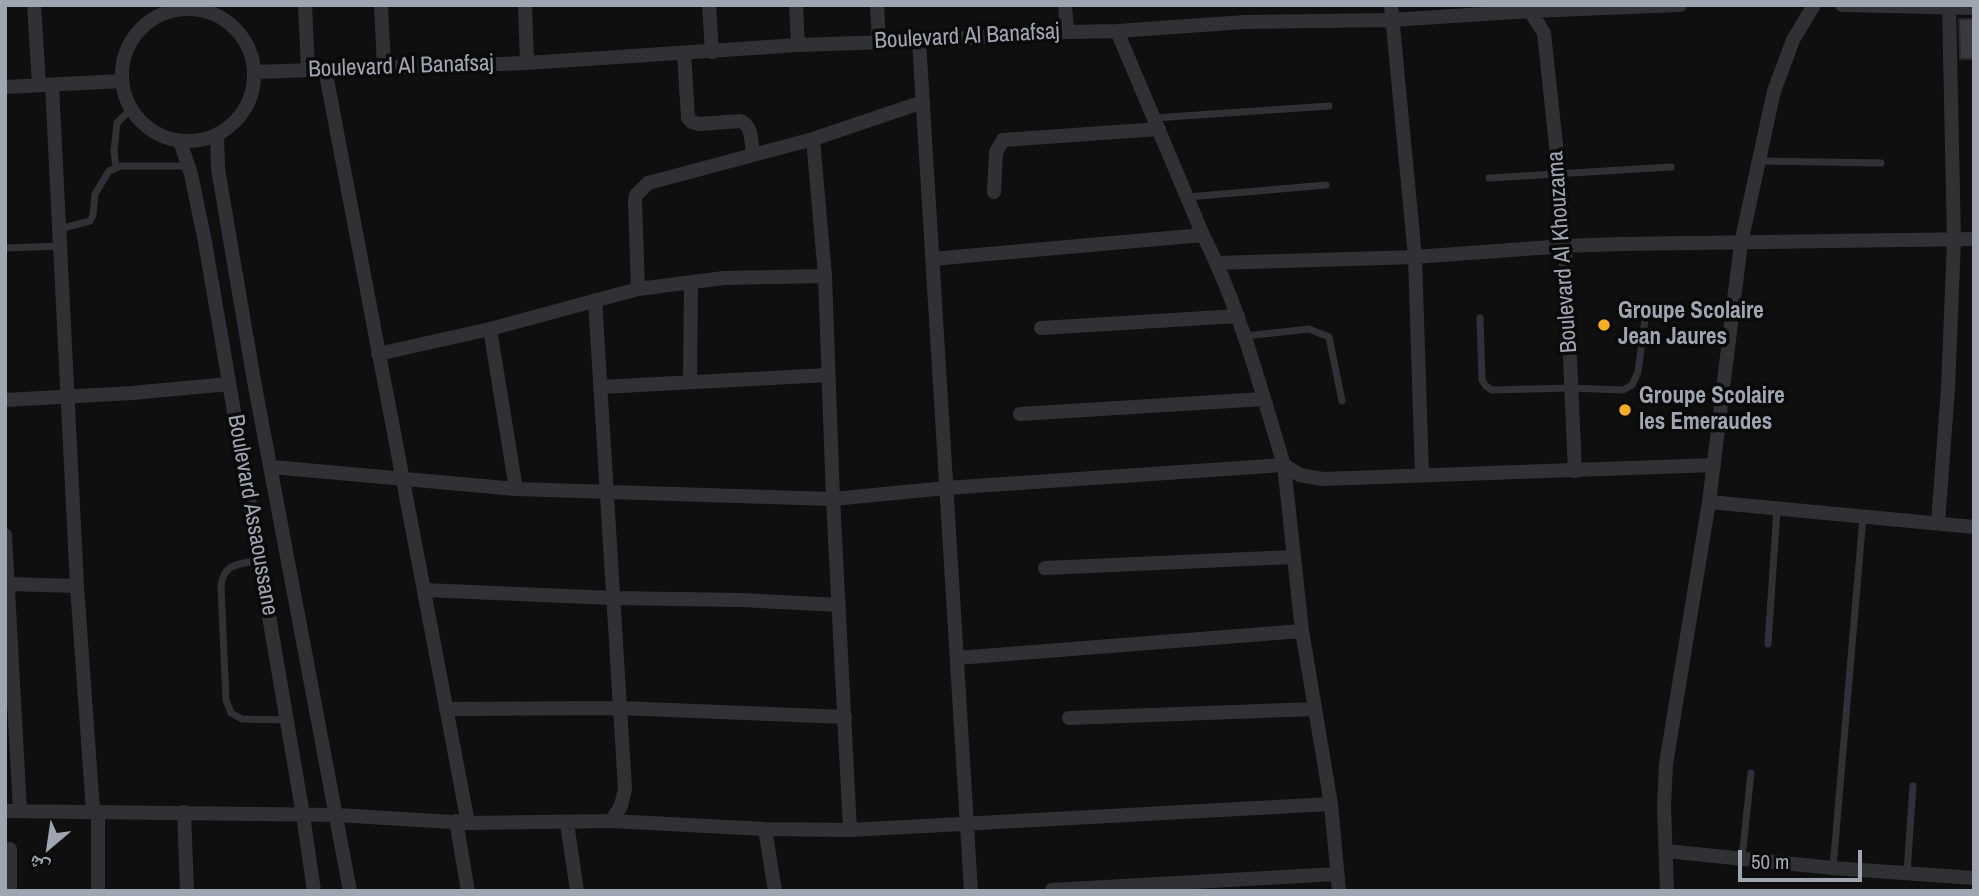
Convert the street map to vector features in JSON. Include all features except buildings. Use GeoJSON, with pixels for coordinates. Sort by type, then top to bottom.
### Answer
{"type":"FeatureCollection","features":[{"type":"Feature","properties":{"kind":"street"},"geometry":{"type":"LineString","coordinates":[[34,5],[46,85],[60,229],[78,586],[96,811],[98,891]]}},
{"type":"Feature","properties":{"kind":"street"},"geometry":{"type":"LineString","coordinates":[[152,20],[156,5]]}},
{"type":"Feature","properties":{"kind":"street"},"geometry":{"type":"LineString","coordinates":[[305,5],[308,69]]}},
{"type":"Feature","properties":{"kind":"street"},"geometry":{"type":"LineString","coordinates":[[381,5],[384,67]]}},
{"type":"Feature","properties":{"kind":"street"},"geometry":{"type":"LineString","coordinates":[[525,5],[527,63]]}},
{"type":"Feature","properties":{"kind":"street"},"geometry":{"type":"LineString","coordinates":[[709,5],[712,52]]}},
{"type":"Feature","properties":{"kind":"street"},"geometry":{"type":"LineString","coordinates":[[796,5],[798,45]]}},
{"type":"Feature","properties":{"kind":"street"},"geometry":{"type":"LineString","coordinates":[[877,5],[879,42]]}},
{"type":"Feature","properties":{"kind":"street"},"geometry":{"type":"LineString","coordinates":[[1065,5],[1067,32]]}},
{"type":"Feature","properties":{"kind":"street"},"geometry":{"type":"LineString","coordinates":[[1245,5],[1245,22]]}},
{"type":"Feature","properties":{"kind":"street","name":"Boulevard Al Banafsaj"},"geometry":{"type":"LineString","coordinates":[[254,72],[527,63],[798,45],[1117,31],[1245,22],[1319,13],[1680,5]]}},
{"type":"Feature","properties":{"kind":"street"},"geometry":{"type":"LineString","coordinates":[[1667,891],[1664,806],[1666,764],[1709,502],[1741,243],[1774,91],[1793,40],[1814,5]]}},
{"type":"Feature","properties":{"kind":"street"},"geometry":{"type":"LineString","coordinates":[[1842,5],[1974,8]]}},
{"type":"Feature","properties":{"kind":"street"},"geometry":{"type":"LineString","coordinates":[[1938,523],[1948,388],[1954,240],[1949,7]]}},
{"type":"Feature","properties":{"kind":"street"},"geometry":{"type":"LineString","coordinates":[[200,8],[228,23],[247,45],[254,72],[253,88],[241,116],[230,127],[199,141],[180,141],[157,134],[138,119],[126,98],[122,69],[128,46],[134,36],[152,20],[175,11],[200,8]]}},
{"type":"Feature","properties":{"kind":"street"},"geometry":{"type":"LineString","coordinates":[[1530,8],[1545,33]]}},
{"type":"Feature","properties":{"kind":"street"},"geometry":{"type":"LineString","coordinates":[[1545,33],[1556,8]]}},
{"type":"Feature","properties":{"kind":"street"},"geometry":{"type":"LineString","coordinates":[[1392,12],[1415,257],[1422,475]]}},
{"type":"Feature","properties":{"kind":"street"},"geometry":{"type":"LineString","coordinates":[[1117,31],[1238,316],[1284,465],[1302,631],[1331,804],[1339,891]]}},
{"type":"Feature","properties":{"kind":"street","name":"Boulevard Al Khouzama"},"geometry":{"type":"LineString","coordinates":[[1545,33],[1565,246],[1575,471]]}},
{"type":"Feature","properties":{"kind":"street"},"geometry":{"type":"LineString","coordinates":[[919,41],[971,891]]}},
{"type":"Feature","properties":{"kind":"street"},"geometry":{"type":"LineString","coordinates":[[684,53],[688,118],[698,124],[740,121],[746,123],[753,155]]}},
{"type":"Feature","properties":{"kind":"street"},"geometry":{"type":"LineString","coordinates":[[326,69],[446,709],[462,822],[468,891]]}},
{"type":"Feature","properties":{"kind":"street"},"geometry":{"type":"LineString","coordinates":[[5,87],[122,81]]}},
{"type":"Feature","properties":{"kind":"street"},"geometry":{"type":"LineString","coordinates":[[638,289],[635,201],[641,188],[648,183],[813,139],[923,102]]}},
{"type":"Feature","properties":{"kind":"street"},"geometry":{"type":"LineString","coordinates":[[994,192],[996,152],[1003,140],[1157,123]]}},
{"type":"Feature","properties":{"kind":"street","name":"Boulevard Assaoussane"},"geometry":{"type":"LineString","coordinates":[[217,135],[218,169],[254,381],[351,891]]}},
{"type":"Feature","properties":{"kind":"street"},"geometry":{"type":"LineString","coordinates":[[813,139],[825,276],[850,830]]}},
{"type":"Feature","properties":{"kind":"street","name":"Boulevard Assaoussane"},"geometry":{"type":"LineString","coordinates":[[180,141],[189,166],[205,242],[314,891]]}},
{"type":"Feature","properties":{"kind":"street"},"geometry":{"type":"LineString","coordinates":[[932,259],[1203,235]]}},
{"type":"Feature","properties":{"kind":"street"},"geometry":{"type":"LineString","coordinates":[[1217,263],[1415,257],[1620,244],[1974,239]]}},
{"type":"Feature","properties":{"kind":"street"},"geometry":{"type":"LineString","coordinates":[[378,354],[490,329],[638,289],[771,276],[825,276]]}},
{"type":"Feature","properties":{"kind":"street"},"geometry":{"type":"LineString","coordinates":[[690,382],[691,282]]}},
{"type":"Feature","properties":{"kind":"street"},"geometry":{"type":"LineString","coordinates":[[595,300],[625,789],[621,806],[611,821]]}},
{"type":"Feature","properties":{"kind":"street"},"geometry":{"type":"LineString","coordinates":[[1041,328],[1238,316]]}},
{"type":"Feature","properties":{"kind":"street"},"geometry":{"type":"LineString","coordinates":[[490,329],[516,489]]}},
{"type":"Feature","properties":{"kind":"street"},"geometry":{"type":"LineString","coordinates":[[601,387],[828,375]]}},
{"type":"Feature","properties":{"kind":"street"},"geometry":{"type":"LineString","coordinates":[[5,400],[189,389],[229,384]]}},
{"type":"Feature","properties":{"kind":"street"},"geometry":{"type":"LineString","coordinates":[[1020,414],[1264,398]]}},
{"type":"Feature","properties":{"kind":"street"},"geometry":{"type":"LineString","coordinates":[[272,467],[516,489],[833,499],[946,488],[1284,465],[1300,475],[1323,479],[1714,465]]}},
{"type":"Feature","properties":{"kind":"street"},"geometry":{"type":"LineString","coordinates":[[1709,502],[1974,527]]}},
{"type":"Feature","properties":{"kind":"street"},"geometry":{"type":"LineString","coordinates":[[5,535],[12,811],[337,815],[462,822],[611,821],[765,829],[850,830],[1331,804]]}},
{"type":"Feature","properties":{"kind":"street"},"geometry":{"type":"LineString","coordinates":[[1045,568],[1293,557]]}},
{"type":"Feature","properties":{"kind":"street"},"geometry":{"type":"LineString","coordinates":[[7,584],[78,586]]}},
{"type":"Feature","properties":{"kind":"street"},"geometry":{"type":"LineString","coordinates":[[424,590],[839,605]]}},
{"type":"Feature","properties":{"kind":"street"},"geometry":{"type":"LineString","coordinates":[[957,658],[1302,631]]}},
{"type":"Feature","properties":{"kind":"street"},"geometry":{"type":"LineString","coordinates":[[446,709],[620,708],[845,717]]}},
{"type":"Feature","properties":{"kind":"street"},"geometry":{"type":"LineString","coordinates":[[1069,718],[1315,709]]}},
{"type":"Feature","properties":{"kind":"street"},"geometry":{"type":"LineString","coordinates":[[184,813],[187,891]]}},
{"type":"Feature","properties":{"kind":"street"},"geometry":{"type":"LineString","coordinates":[[567,823],[577,891]]}},
{"type":"Feature","properties":{"kind":"street"},"geometry":{"type":"LineString","coordinates":[[765,829],[775,891]]}},
{"type":"Feature","properties":{"kind":"street"},"geometry":{"type":"LineString","coordinates":[[10,849],[10,891]]}},
{"type":"Feature","properties":{"kind":"street"},"geometry":{"type":"LineString","coordinates":[[1665,851],[1974,878]]}},
{"type":"Feature","properties":{"kind":"street"},"geometry":{"type":"LineString","coordinates":[[1052,890],[1337,874]]}},
{"type":"Feature","properties":{"kind":"lane"},"geometry":{"type":"LineString","coordinates":[[1157,123],[1329,106]]}},
{"type":"Feature","properties":{"kind":"lane"},"geometry":{"type":"LineString","coordinates":[[117,168],[114,151],[117,123],[131,109]]}},
{"type":"Feature","properties":{"kind":"lane"},"geometry":{"type":"LineString","coordinates":[[1760,161],[1881,163]]}},
{"type":"Feature","properties":{"kind":"lane"},"geometry":{"type":"LineString","coordinates":[[60,229],[90,221],[95,194],[109,171],[141,166],[189,166]]}},
{"type":"Feature","properties":{"kind":"lane"},"geometry":{"type":"LineString","coordinates":[[1489,178],[1671,167]]}},
{"type":"Feature","properties":{"kind":"lane"},"geometry":{"type":"LineString","coordinates":[[1188,197],[1326,185]]}},
{"type":"Feature","properties":{"kind":"lane"},"geometry":{"type":"LineString","coordinates":[[5,248],[61,246]]}},
{"type":"Feature","properties":{"kind":"lane"},"geometry":{"type":"LineString","coordinates":[[1480,318],[1482,380],[1492,390],[1623,390],[1632,385],[1638,372],[1646,312]]}},
{"type":"Feature","properties":{"kind":"lane"},"geometry":{"type":"LineString","coordinates":[[1245,336],[1309,329],[1329,337],[1342,401]]}},
{"type":"Feature","properties":{"kind":"lane"},"geometry":{"type":"LineString","coordinates":[[1768,644],[1777,509]]}},
{"type":"Feature","properties":{"kind":"lane"},"geometry":{"type":"LineString","coordinates":[[1833,867],[1863,517]]}},
{"type":"Feature","properties":{"kind":"lane"},"geometry":{"type":"LineString","coordinates":[[259,560],[229,568],[222,574],[226,700],[231,713],[242,719],[286,720]]}},
{"type":"Feature","properties":{"kind":"lane"},"geometry":{"type":"LineString","coordinates":[[1742,858],[1751,773]]}},
{"type":"Feature","properties":{"kind":"lane"},"geometry":{"type":"LineString","coordinates":[[1907,872],[1913,786]]}},
{"type":"Feature","properties":{"kind":"place","name":"Groupe Scolaire Jean Jaures"},"geometry":{"type":"Point","coordinates":[1604,325]}},
{"type":"Feature","properties":{"kind":"place","name":"Groupe Scolaire les Emeraudes"},"geometry":{"type":"Point","coordinates":[1625,410]}}]}
